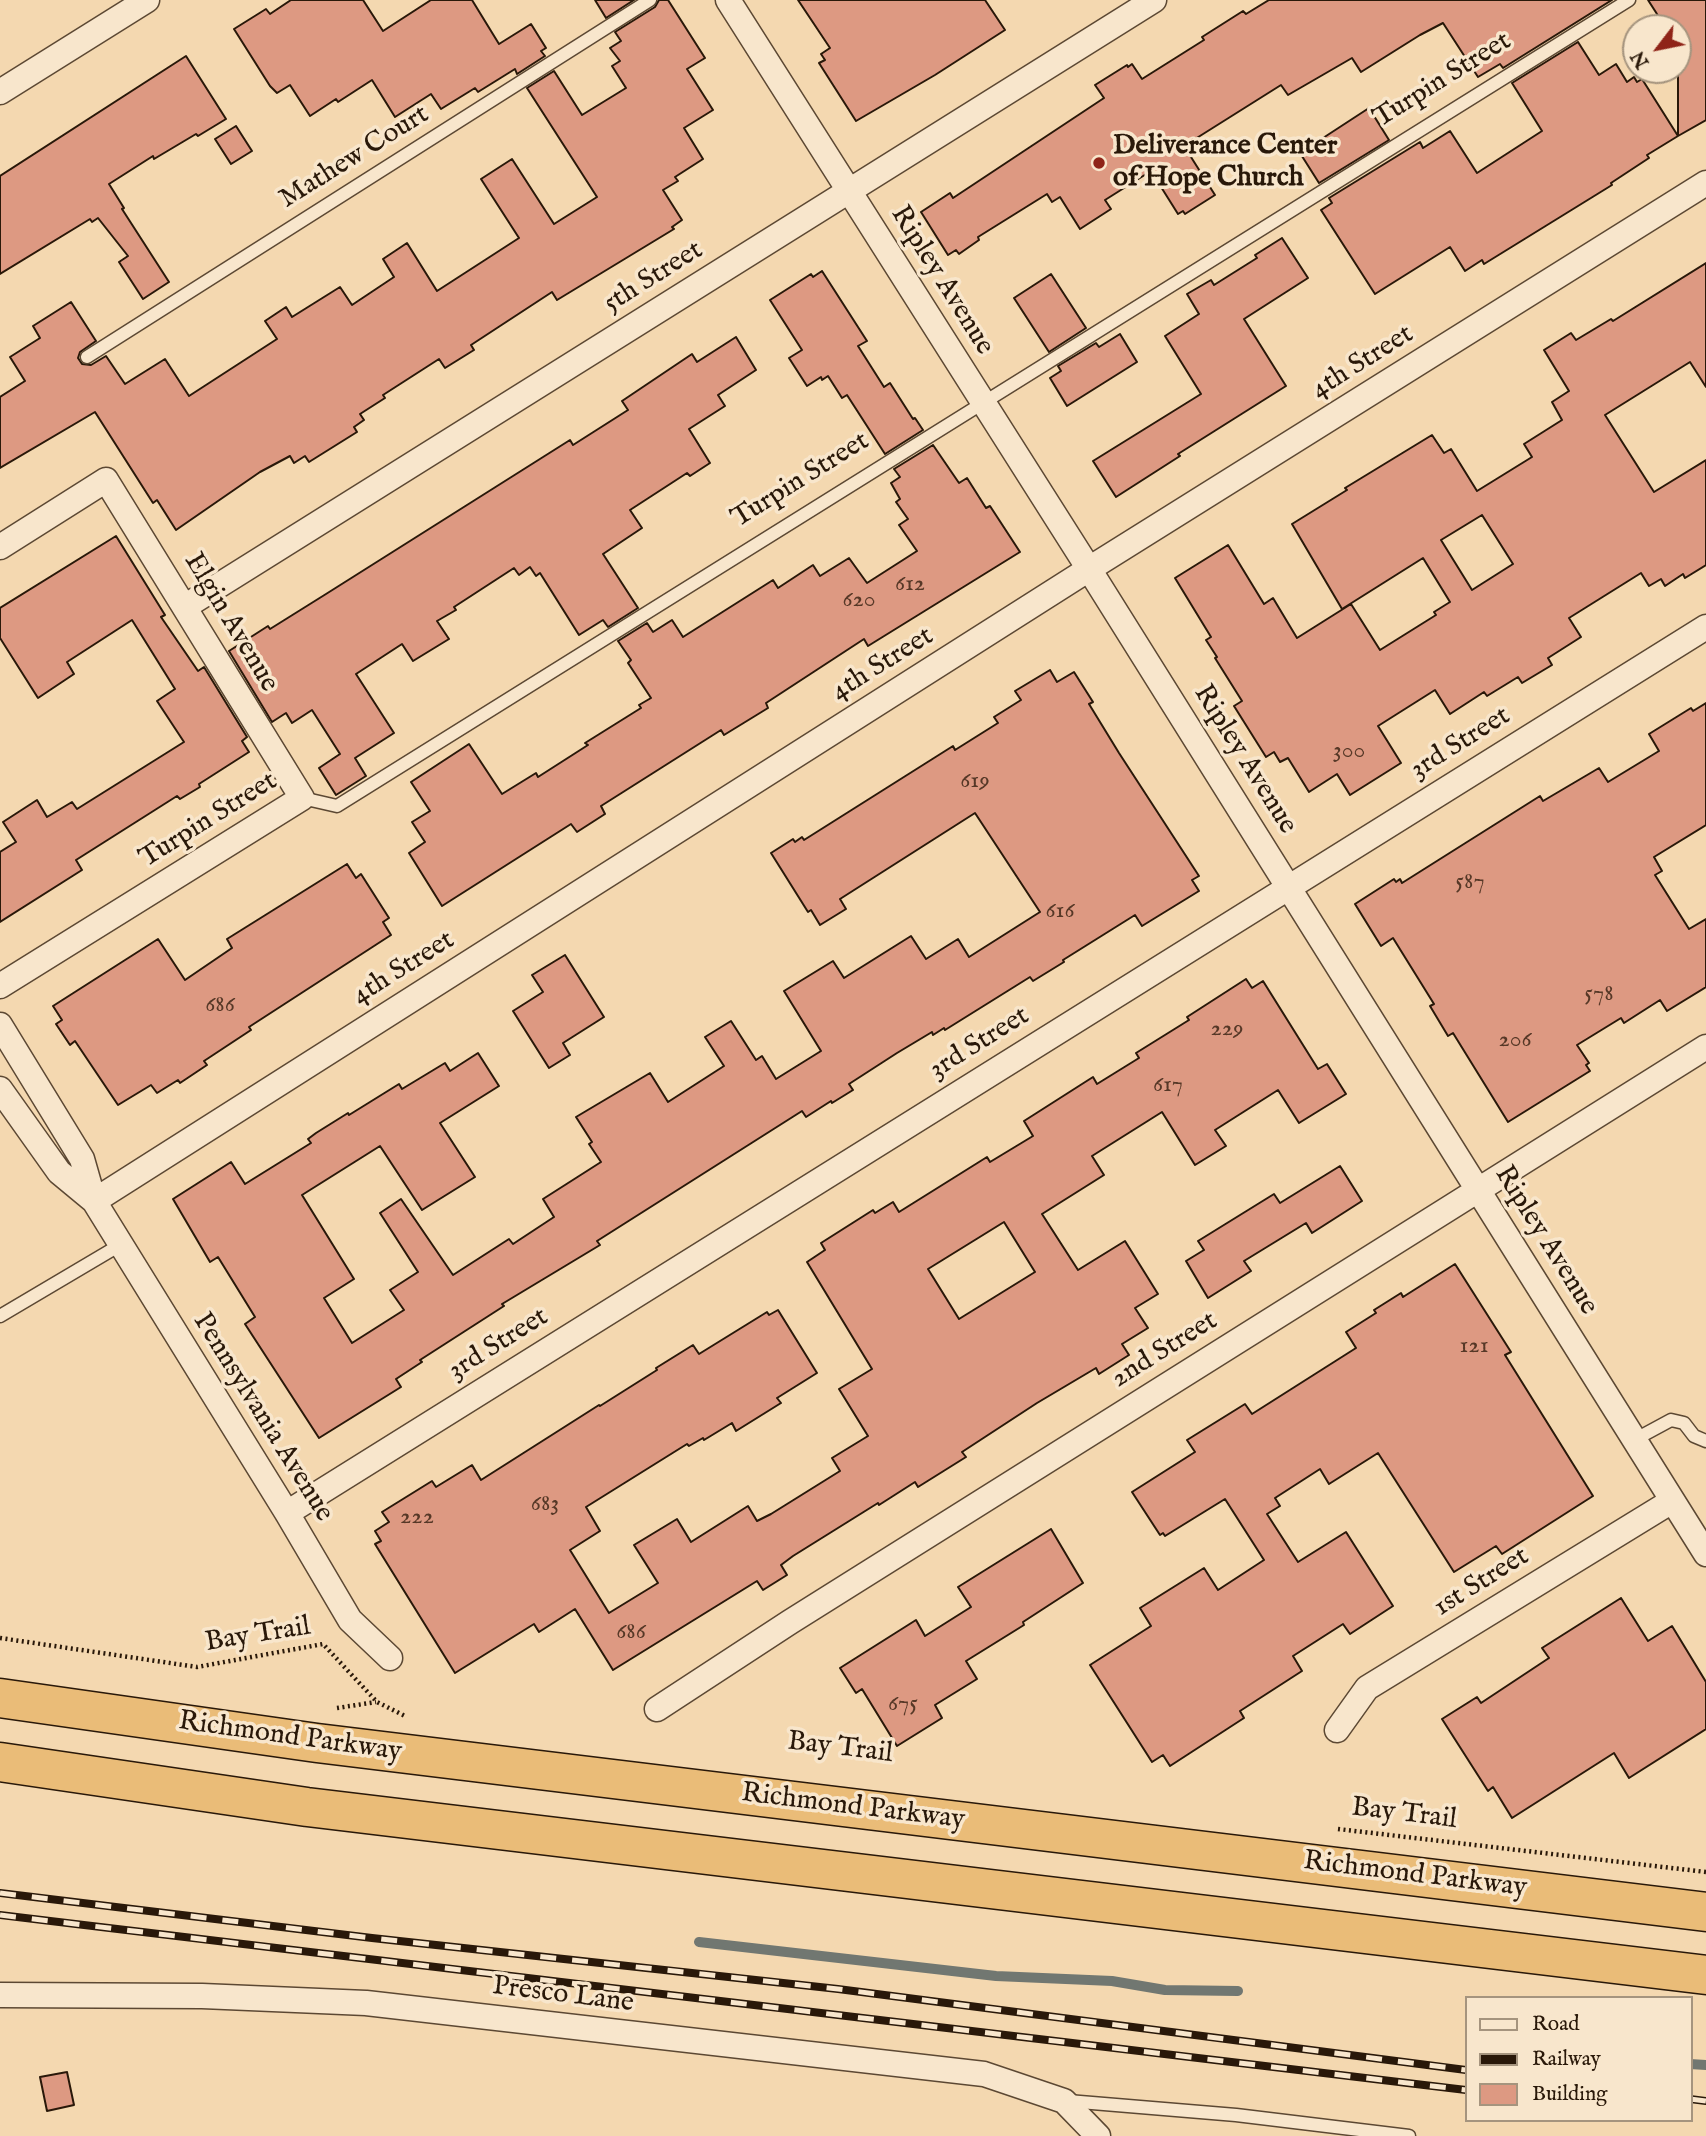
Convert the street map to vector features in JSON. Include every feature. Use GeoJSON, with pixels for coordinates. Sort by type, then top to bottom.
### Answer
{"type":"FeatureCollection","features":[{"type":"Feature","properties":{"kind":"highway","name":"Richmond Parkway"},"geometry":{"type":"LineString","coordinates":[[0,1698],[317,1743],[1706,1912]]}},
{"type":"Feature","properties":{"kind":"highway"},"geometry":{"type":"LineString","coordinates":[[0,1762],[321,1809],[1706,1975]]}},
{"type":"Feature","properties":{"kind":"street"},"geometry":{"type":"LineString","coordinates":[[0,92],[147,0]]}},
{"type":"Feature","properties":{"kind":"street","name":"Ripley Avenue"},"geometry":{"type":"LineString","coordinates":[[728,0],[1089,569],[1706,1555]]}},
{"type":"Feature","properties":{"kind":"street","name":"5th Street"},"geometry":{"type":"LineString","coordinates":[[186,606],[1154,0]]}},
{"type":"Feature","properties":{"kind":"street","name":"4th Street"},"geometry":{"type":"LineString","coordinates":[[94,1201],[1089,569],[1706,183]]}},
{"type":"Feature","properties":{"kind":"street","name":"Elgin Avenue"},"geometry":{"type":"LineString","coordinates":[[0,547],[106,480],[302,798]]}},
{"type":"Feature","properties":{"kind":"street","name":"3rd Street"},"geometry":{"type":"LineString","coordinates":[[287,1513],[1706,627]]}},
{"type":"Feature","properties":{"kind":"street","name":"Turpin Street"},"geometry":{"type":"LineString","coordinates":[[0,986],[302,798]]}},
{"type":"Feature","properties":{"kind":"street","name":"Pennsylvania Avenue"},"geometry":{"type":"LineString","coordinates":[[0,1025],[82,1158],[94,1201],[350,1620],[390,1658]]}},
{"type":"Feature","properties":{"kind":"street","name":"2nd Street"},"geometry":{"type":"LineString","coordinates":[[657,1709],[801,1615],[1706,1047]]}},
{"type":"Feature","properties":{"kind":"street","name":"Pennsylvania Avenue"},"geometry":{"type":"LineString","coordinates":[[0,1089],[59,1172],[94,1201]]}},
{"type":"Feature","properties":{"kind":"street","name":"1st Street"},"geometry":{"type":"LineString","coordinates":[[1336,1730],[1367,1688],[1672,1501]]}},
{"type":"Feature","properties":{"kind":"street","name":"Presco Lane"},"geometry":{"type":"LineString","coordinates":[[0,1995],[202,1996],[366,2003],[984,2074],[1064,2101],[1098,2136]]}},
{"type":"Feature","properties":{"kind":"lane","name":"Mathew Court"},"geometry":{"type":"LineString","coordinates":[[87,357],[650,0]]}},
{"type":"Feature","properties":{"kind":"lane","name":"Turpin Street"},"geometry":{"type":"LineString","coordinates":[[302,798],[337,806],[1629,0]]}},
{"type":"Feature","properties":{"kind":"lane"},"geometry":{"type":"LineString","coordinates":[[0,1317],[120,1245]]}},
{"type":"Feature","properties":{"kind":"lane"},"geometry":{"type":"LineString","coordinates":[[1634,1440],[1671,1420],[1684,1423],[1694,1436],[1706,1441]]}},
{"type":"Feature","properties":{"kind":"lane"},"geometry":{"type":"LineString","coordinates":[[1064,2101],[1236,2115],[1409,2136]]}},
{"type":"Feature","properties":{"kind":"path","name":"Bay Trail"},"geometry":{"type":"LineString","coordinates":[[0,1638],[197,1667],[323,1644],[377,1702],[405,1716],[419,1718]]}},
{"type":"Feature","properties":{"kind":"path","name":"Bay Trail"},"geometry":{"type":"LineString","coordinates":[[1334,1828],[1706,1872]]}},
{"type":"Feature","properties":{"kind":"building"},"geometry":{"type":"Polygon","coordinates":[[[291,0],[363,0],[383,31],[431,0],[472,0],[499,44],[531,24],[546,48],[541,51],[545,56],[517,74],[515,69],[478,92],[475,88],[441,109],[431,94],[395,117],[372,80],[310,116],[290,85],[277,93],[270,86],[234,29],[266,9],[270,14],[291,0]]]}},
{"type":"Feature","properties":{"kind":"building"},"geometry":{"type":"Polygon","coordinates":[[[595,0],[634,0],[606,18],[595,0]]]}},
{"type":"Feature","properties":{"kind":"building"},"geometry":{"type":"Polygon","coordinates":[[[659,0],[668,0],[705,58],[687,69],[713,110],[684,128],[703,159],[675,177],[678,181],[663,190],[682,220],[672,227],[674,229],[557,300],[552,292],[471,345],[474,350],[445,368],[439,359],[383,395],[385,398],[360,414],[364,420],[354,427],[357,432],[309,462],[305,456],[294,463],[290,456],[260,472],[176,530],[157,500],[153,503],[95,412],[0,468],[0,397],[25,381],[10,357],[40,338],[33,326],[71,302],[96,341],[80,352],[78,358],[82,364],[91,365],[106,356],[125,384],[165,359],[189,396],[277,339],[265,321],[286,307],[292,317],[340,287],[352,305],[394,277],[383,259],[407,243],[437,291],[519,238],[481,179],[512,159],[554,224],[597,197],[527,88],[554,71],[582,115],[626,88],[612,66],[620,61],[610,48],[621,41],[615,32],[655,7],[659,0]]]}},
{"type":"Feature","properties":{"kind":"building"},"geometry":{"type":"Polygon","coordinates":[[[798,0],[985,0],[1005,30],[856,121],[819,63],[825,60],[821,54],[830,48],[798,0]]]}},
{"type":"Feature","properties":{"kind":"building"},"geometry":{"type":"Polygon","coordinates":[[[1269,0],[1612,0],[1503,68],[1500,64],[1478,77],[1443,23],[1361,72],[1352,58],[1288,95],[1281,85],[1184,146],[1215,195],[1185,214],[1183,211],[1178,214],[1151,171],[1105,200],[1111,209],[1080,229],[1060,197],[1052,202],[1047,194],[978,237],[979,240],[959,254],[956,250],[948,255],[921,212],[950,193],[953,198],[1104,98],[1095,85],[1127,65],[1128,67],[1132,64],[1142,79],[1204,40],[1202,37],[1243,11],[1246,14],[1269,0]]]}},
{"type":"Feature","properties":{"kind":"building"},"geometry":{"type":"Polygon","coordinates":[[[1648,0],[1706,0],[1706,120],[1678,136],[1678,84],[1692,84],[1692,14],[1657,14],[1648,0]]]}},
{"type":"Feature","properties":{"kind":"building"},"geometry":{"type":"Polygon","coordinates":[[[1578,42],[1599,75],[1616,64],[1622,74],[1622,84],[1645,84],[1678,136],[1647,155],[1649,158],[1611,183],[1612,185],[1484,264],[1482,260],[1465,271],[1450,247],[1375,294],[1321,210],[1332,203],[1329,198],[1420,142],[1423,148],[1450,131],[1477,173],[1542,131],[1512,83],[1578,42]]]}},
{"type":"Feature","properties":{"kind":"building"},"geometry":{"type":"Polygon","coordinates":[[[186,56],[226,119],[154,159],[153,156],[109,184],[169,282],[143,299],[119,262],[128,256],[98,218],[92,222],[90,219],[0,274],[0,176],[186,56]]]}},
{"type":"Feature","properties":{"kind":"building"},"geometry":{"type":"Polygon","coordinates":[[[1369,108],[1389,140],[1319,183],[1300,153],[1369,108]]]}},
{"type":"Feature","properties":{"kind":"building"},"geometry":{"type":"Polygon","coordinates":[[[236,126],[252,151],[231,164],[215,139],[236,126]]]}},
{"type":"Feature","properties":{"kind":"building"},"geometry":{"type":"Polygon","coordinates":[[[1282,238],[1308,278],[1244,319],[1286,386],[1178,454],[1180,456],[1116,497],[1093,461],[1201,394],[1165,336],[1199,314],[1187,294],[1211,280],[1214,285],[1257,258],[1255,255],[1282,238]]]}},
{"type":"Feature","properties":{"kind":"building"},"geometry":{"type":"Polygon","coordinates":[[[1706,263],[1706,387],[1690,362],[1605,415],[1654,492],[1706,460],[1706,565],[1685,578],[1683,574],[1665,586],[1661,579],[1649,586],[1641,573],[1569,618],[1581,637],[1548,658],[1552,665],[1522,683],[1518,677],[1487,696],[1484,692],[1450,714],[1435,690],[1378,726],[1401,763],[1350,795],[1337,774],[1309,792],[1288,758],[1280,762],[1274,752],[1266,757],[1234,706],[1242,701],[1206,640],[1211,637],[1175,578],[1228,545],[1264,604],[1273,598],[1297,638],[1351,604],[1380,650],[1436,615],[1434,612],[1450,602],[1423,558],[1342,609],[1292,524],[1432,435],[1444,453],[1451,449],[1477,491],[1532,457],[1524,444],[1562,420],[1552,402],[1569,391],[1544,350],[1571,333],[1576,340],[1611,319],[1613,321],[1706,263]],[[1482,515],[1441,540],[1472,590],[1513,564],[1482,515]]]}},
{"type":"Feature","properties":{"kind":"building"},"geometry":{"type":"Polygon","coordinates":[[[822,271],[867,341],[858,346],[884,387],[890,383],[923,430],[885,454],[847,395],[842,398],[828,376],[822,380],[821,377],[807,386],[789,358],[802,350],[770,300],[811,274],[813,277],[822,271]]]}},
{"type":"Feature","properties":{"kind":"building"},"geometry":{"type":"Polygon","coordinates":[[[1051,274],[1086,328],[1049,352],[1014,298],[1051,274]]]}},
{"type":"Feature","properties":{"kind":"building"},"geometry":{"type":"Polygon","coordinates":[[[1120,334],[1137,362],[1067,406],[1050,378],[1061,371],[1058,366],[1096,343],[1099,347],[1120,334]]]}},
{"type":"Feature","properties":{"kind":"building"},"geometry":{"type":"Polygon","coordinates":[[[736,337],[756,370],[718,395],[725,406],[689,429],[710,463],[690,476],[687,473],[630,510],[642,528],[603,554],[638,608],[608,627],[603,620],[579,635],[540,573],[536,576],[530,567],[519,575],[514,568],[437,621],[449,639],[413,661],[402,644],[356,674],[394,733],[355,758],[366,776],[336,795],[319,768],[340,754],[312,710],[292,723],[286,713],[272,722],[229,651],[268,626],[270,629],[570,440],[573,445],[628,410],[622,401],[692,354],[697,362],[736,337]]]}},
{"type":"Feature","properties":{"kind":"building"},"geometry":{"type":"Polygon","coordinates":[[[933,445],[959,483],[967,478],[986,508],[990,506],[1020,552],[868,646],[864,639],[766,703],[768,708],[724,735],[721,730],[601,806],[605,814],[577,832],[571,824],[442,906],[409,853],[425,842],[412,822],[430,811],[411,782],[469,744],[502,794],[536,773],[538,777],[588,745],[585,743],[641,708],[639,705],[651,698],[628,663],[631,660],[618,641],[647,623],[653,632],[672,620],[683,637],[773,580],[778,588],[813,565],[820,576],[849,558],[867,583],[917,551],[899,525],[908,519],[896,502],[900,499],[891,483],[900,477],[894,469],[933,445]]]}},
{"type":"Feature","properties":{"kind":"building"},"geometry":{"type":"Polygon","coordinates":[[[116,536],[165,615],[161,617],[198,671],[204,667],[247,737],[242,741],[249,752],[199,784],[200,787],[180,799],[177,796],[76,860],[82,870],[0,922],[0,852],[16,842],[3,822],[37,800],[47,817],[72,802],[77,809],[184,742],[157,701],[175,689],[132,620],[67,662],[74,674],[38,698],[0,638],[0,608],[116,536]]]}},
{"type":"Feature","properties":{"kind":"building"},"geometry":{"type":"Polygon","coordinates":[[[1050,670],[1057,682],[1074,672],[1093,702],[1089,704],[1119,753],[1199,876],[1192,880],[1199,891],[1142,926],[1135,915],[1033,981],[1030,977],[945,1030],[944,1028],[933,1035],[932,1032],[897,1053],[849,1084],[853,1090],[832,1103],[831,1101],[806,1117],[802,1111],[597,1241],[600,1245],[502,1304],[504,1306],[420,1360],[422,1362],[396,1379],[401,1387],[319,1438],[245,1324],[255,1317],[218,1257],[210,1262],[173,1199],[231,1162],[245,1184],[311,1143],[308,1139],[316,1133],[399,1084],[402,1089],[445,1063],[450,1071],[478,1053],[499,1086],[440,1123],[475,1177],[422,1210],[380,1146],[302,1195],[354,1279],[324,1298],[352,1343],[404,1310],[390,1290],[418,1272],[380,1213],[401,1199],[453,1275],[509,1239],[513,1244],[554,1217],[543,1199],[601,1162],[576,1117],[650,1073],[668,1102],[724,1066],[705,1037],[731,1021],[756,1060],[762,1056],[776,1079],[821,1051],[784,991],[833,961],[844,978],[911,936],[926,959],[958,939],[969,957],[1040,912],[975,813],[840,899],[846,909],[820,925],[811,910],[808,912],[771,853],[793,839],[795,842],[802,837],[804,840],[953,746],[955,750],[998,723],[994,717],[1021,700],[1015,691],[1050,670]]]}},
{"type":"Feature","properties":{"kind":"building"},"geometry":{"type":"Polygon","coordinates":[[[1706,703],[1706,825],[1654,857],[1662,871],[1655,875],[1689,929],[1706,919],[1706,987],[1667,1011],[1660,1000],[1624,1023],[1621,1018],[1577,1045],[1589,1063],[1586,1065],[1590,1071],[1508,1122],[1453,1033],[1448,1036],[1430,1006],[1434,1004],[1393,938],[1381,946],[1355,904],[1394,879],[1396,882],[1400,879],[1402,883],[1540,796],[1543,801],[1599,768],[1608,782],[1659,751],[1649,734],[1691,708],[1693,711],[1706,703]]]}},
{"type":"Feature","properties":{"kind":"building"},"geometry":{"type":"Polygon","coordinates":[[[347,864],[356,878],[361,874],[389,918],[383,922],[391,935],[249,1027],[251,1030],[204,1061],[207,1065],[180,1083],[178,1080],[157,1093],[151,1085],[118,1105],[75,1041],[70,1045],[56,1024],[62,1020],[53,1006],[158,939],[185,980],[232,948],[227,939],[347,864]]]}},
{"type":"Feature","properties":{"kind":"building"},"geometry":{"type":"Polygon","coordinates":[[[565,955],[604,1017],[563,1043],[570,1055],[549,1068],[513,1011],[543,992],[532,975],[565,955]]]}},
{"type":"Feature","properties":{"kind":"building"},"geometry":{"type":"Polygon","coordinates":[[[1246,979],[1252,988],[1263,981],[1318,1069],[1327,1064],[1346,1094],[1299,1123],[1278,1090],[1215,1130],[1226,1146],[1195,1165],[1162,1112],[1092,1156],[1104,1175],[1042,1214],[1078,1270],[1125,1241],[1158,1294],[1135,1308],[1148,1328],[1122,1344],[1129,1355],[1099,1374],[1096,1368],[1037,1403],[962,1452],[966,1457],[918,1487],[915,1482],[879,1505],[878,1503],[793,1556],[781,1565],[787,1575],[763,1590],[757,1581],[613,1670],[575,1609],[539,1632],[534,1624],[455,1673],[375,1544],[381,1541],[375,1531],[389,1522],[382,1512],[432,1481],[436,1487],[472,1465],[481,1480],[693,1345],[699,1354],[767,1312],[769,1315],[778,1310],[817,1373],[777,1398],[781,1403],[736,1431],[732,1423],[704,1440],[703,1438],[689,1446],[687,1444],[586,1507],[600,1531],[570,1550],[609,1613],[658,1583],[634,1545],[677,1519],[691,1542],[748,1506],[757,1521],[771,1514],[840,1471],[832,1458],[868,1436],[839,1389],[872,1369],[807,1262],[825,1250],[821,1243],[873,1210],[875,1213],[893,1202],[899,1212],[987,1157],[990,1162],[1033,1136],[1024,1121],[1093,1077],[1097,1084],[1139,1058],[1136,1053],[1189,1020],[1187,1017],[1246,979]],[[1004,1222],[928,1269],[959,1319],[1035,1272],[1004,1222]]]}},
{"type":"Feature","properties":{"kind":"building"},"geometry":{"type":"Polygon","coordinates":[[[1340,1166],[1362,1201],[1312,1233],[1306,1223],[1244,1261],[1251,1271],[1208,1298],[1186,1261],[1204,1250],[1198,1241],[1274,1194],[1280,1203],[1340,1166]]]}},
{"type":"Feature","properties":{"kind":"building"},"geometry":{"type":"Polygon","coordinates":[[[1455,1264],[1511,1352],[1505,1355],[1593,1496],[1502,1554],[1496,1546],[1454,1572],[1378,1453],[1329,1484],[1320,1469],[1275,1498],[1280,1506],[1267,1514],[1298,1562],[1346,1532],[1393,1606],[1350,1634],[1343,1624],[1293,1656],[1302,1671],[1240,1711],[1244,1718],[1170,1766],[1163,1755],[1152,1762],[1090,1665],[1151,1626],[1140,1608],[1204,1568],[1218,1590],[1264,1560],[1225,1499],[1165,1536],[1163,1533],[1160,1535],[1132,1492],[1195,1452],[1187,1440],[1245,1404],[1252,1414],[1356,1348],[1346,1332],[1401,1293],[1403,1297],[1455,1264]]]}},
{"type":"Feature","properties":{"kind":"building"},"geometry":{"type":"Polygon","coordinates":[[[1051,1529],[1083,1583],[1023,1622],[1024,1625],[966,1661],[977,1679],[935,1705],[942,1718],[897,1746],[862,1689],[856,1693],[840,1668],[916,1620],[925,1636],[971,1607],[958,1587],[1051,1529]]]}},
{"type":"Feature","properties":{"kind":"building"},"geometry":{"type":"Polygon","coordinates":[[[1621,1598],[1648,1641],[1672,1626],[1706,1682],[1706,1729],[1629,1778],[1614,1753],[1512,1818],[1493,1787],[1488,1791],[1442,1719],[1477,1697],[1481,1703],[1549,1658],[1542,1648],[1621,1598]]]}},
{"type":"Feature","properties":{"kind":"building"},"geometry":{"type":"Polygon","coordinates":[[[67,2072],[74,2105],[47,2111],[40,2077],[67,2072]]]}},
{"type":"Feature","properties":{"kind":"waterway"},"geometry":{"type":"LineString","coordinates":[[699,1942],[996,1976],[1112,1981],[1165,1990],[1238,1991]]}},
{"type":"Feature","properties":{"kind":"waterway"},"geometry":{"type":"LineString","coordinates":[[1692,2064],[1706,2065]]}},
{"type":"Feature","properties":{"kind":"railway"},"geometry":{"type":"LineString","coordinates":[[0,1893],[372,1938],[838,1989],[1464,2070]]}},
{"type":"Feature","properties":{"kind":"railway"},"geometry":{"type":"LineString","coordinates":[[0,1915],[1464,2090]]}},
{"type":"Feature","properties":{"kind":"railway"},"geometry":{"type":"LineString","coordinates":[[1692,2099],[1706,2101]]}},
{"type":"Feature","properties":{"kind":"place","name":"Deliverance Center of Hope Church"},"geometry":{"type":"Point","coordinates":[1099,163]}}]}
